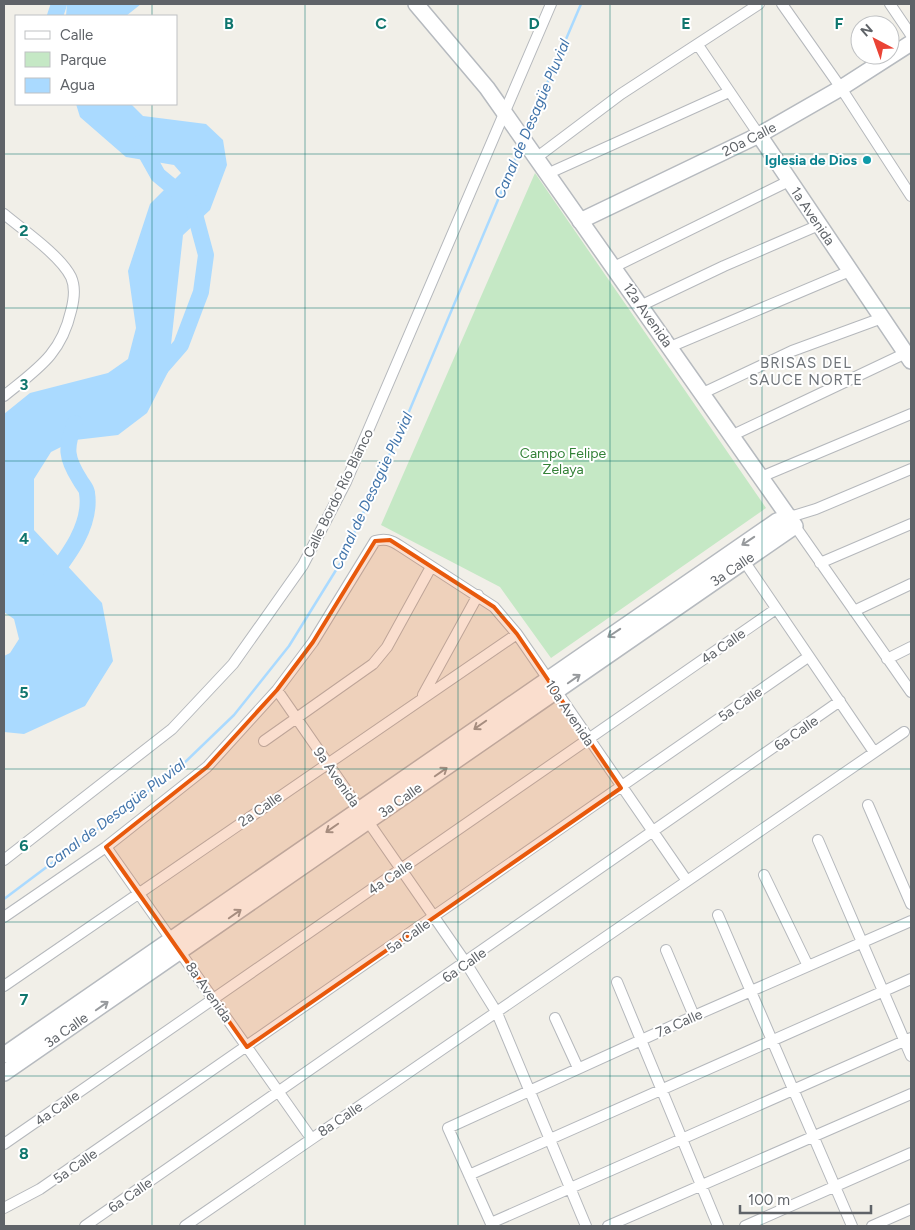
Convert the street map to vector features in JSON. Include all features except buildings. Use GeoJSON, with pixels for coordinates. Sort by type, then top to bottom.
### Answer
{"type":"FeatureCollection","features":[{"type":"Feature","properties":{"kind":"street","name":"12a Avenida"},"geometry":{"type":"LineString","coordinates":[[416,4],[487,88],[640,306],[703,392],[911,692]]}},
{"type":"Feature","properties":{"kind":"street","name":"Calle Bordo Río Blanco"},"geometry":{"type":"LineString","coordinates":[[4,860],[172,729],[233,664],[303,565],[346,482],[551,4]]}},
{"type":"Feature","properties":{"kind":"street"},"geometry":{"type":"LineString","coordinates":[[536,158],[621,94],[698,46],[759,4]]}},
{"type":"Feature","properties":{"kind":"street"},"geometry":{"type":"LineString","coordinates":[[782,4],[841,88],[911,196]]}},
{"type":"Feature","properties":{"kind":"street"},"geometry":{"type":"LineString","coordinates":[[890,4],[911,35]]}},
{"type":"Feature","properties":{"kind":"street","name":"20a Calle"},"geometry":{"type":"LineString","coordinates":[[580,221],[759,136],[841,88],[911,43]]}},
{"type":"Feature","properties":{"kind":"street","name":"1a Avenida"},"geometry":{"type":"LineString","coordinates":[[698,46],[908,357]]}},
{"type":"Feature","properties":{"kind":"street"},"geometry":{"type":"LineString","coordinates":[[547,174],[729,92]]}},
{"type":"Feature","properties":{"kind":"street"},"geometry":{"type":"LineString","coordinates":[[614,267],[789,181]]}},
{"type":"Feature","properties":{"kind":"street"},"geometry":{"type":"LineString","coordinates":[[4,214],[57,259],[71,277],[75,294],[68,326],[60,345],[43,363],[4,396]]}},
{"type":"Feature","properties":{"kind":"street"},"geometry":{"type":"LineString","coordinates":[[640,306],[724,266],[819,225]]}},
{"type":"Feature","properties":{"kind":"street"},"geometry":{"type":"LineString","coordinates":[[670,347],[850,271]]}},
{"type":"Feature","properties":{"kind":"street"},"geometry":{"type":"LineString","coordinates":[[703,392],[792,351],[882,318]]}},
{"type":"Feature","properties":{"kind":"street"},"geometry":{"type":"LineString","coordinates":[[733,435],[908,357]]}},
{"type":"Feature","properties":{"kind":"street"},"geometry":{"type":"LineString","coordinates":[[761,477],[911,414]]}},
{"type":"Feature","properties":{"kind":"street"},"geometry":{"type":"LineString","coordinates":[[793,522],[911,468]]}},
{"type":"Feature","properties":{"kind":"street","name":"3a Calle"},"geometry":{"type":"LineString","coordinates":[[4,1073],[360,810],[547,678],[777,521],[793,522]]}},
{"type":"Feature","properties":{"kind":"street","name":"3a Calle"},"geometry":{"type":"LineString","coordinates":[[4,1054],[369,822],[744,561],[793,522]]}},
{"type":"Feature","properties":{"kind":"street"},"geometry":{"type":"LineString","coordinates":[[820,563],[911,524]]}},
{"type":"Feature","properties":{"kind":"street","name":"10a Avenida"},"geometry":{"type":"LineString","coordinates":[[277,690],[313,642],[375,541],[390,540],[431,568],[440,570],[494,607],[517,634],[621,788],[687,881]]}},
{"type":"Feature","properties":{"kind":"street"},"geometry":{"type":"LineString","coordinates":[[744,561],[874,752]]}},
{"type":"Feature","properties":{"kind":"street"},"geometry":{"type":"LineString","coordinates":[[264,741],[373,664],[386,647],[431,568]]}},
{"type":"Feature","properties":{"kind":"street"},"geometry":{"type":"LineString","coordinates":[[854,611],[911,584]]}},
{"type":"Feature","properties":{"kind":"street"},"geometry":{"type":"LineString","coordinates":[[421,698],[478,595]]}},
{"type":"Feature","properties":{"kind":"street","name":"4a Calle"},"geometry":{"type":"LineString","coordinates":[[4,1144],[212,998],[589,741],[776,609]]}},
{"type":"Feature","properties":{"kind":"street","name":"2a Calle"},"geometry":{"type":"LineString","coordinates":[[4,986],[421,698],[517,634]]}},
{"type":"Feature","properties":{"kind":"street"},"geometry":{"type":"LineString","coordinates":[[887,659],[911,647]]}},
{"type":"Feature","properties":{"kind":"street","name":"5a Calle"},"geometry":{"type":"LineString","coordinates":[[4,1208],[40,1189],[808,657]]}},
{"type":"Feature","properties":{"kind":"street"},"geometry":{"type":"LineString","coordinates":[[4,917],[106,847],[207,767],[277,690]]}},
{"type":"Feature","properties":{"kind":"street","name":"9a Avenida"},"geometry":{"type":"LineString","coordinates":[[277,690],[296,720],[435,917],[497,1013],[586,1226]]}},
{"type":"Feature","properties":{"kind":"street","name":"6a Calle"},"geometry":{"type":"LineString","coordinates":[[85,1226],[653,833],[840,701]]}},
{"type":"Feature","properties":{"kind":"street","name":"8a Calle"},"geometry":{"type":"LineString","coordinates":[[185,1226],[904,732]]}},
{"type":"Feature","properties":{"kind":"street"},"geometry":{"type":"LineString","coordinates":[[868,805],[911,904]]}},
{"type":"Feature","properties":{"kind":"street"},"geometry":{"type":"LineString","coordinates":[[818,840],[884,991],[908,1039],[911,1056]]}},
{"type":"Feature","properties":{"kind":"street","name":"8a Avenida"},"geometry":{"type":"LineString","coordinates":[[106,847],[311,1138]]}},
{"type":"Feature","properties":{"kind":"street"},"geometry":{"type":"LineString","coordinates":[[764,875],[808,966]]}},
{"type":"Feature","properties":{"kind":"street"},"geometry":{"type":"LineString","coordinates":[[718,915],[852,1226]]}},
{"type":"Feature","properties":{"kind":"street","name":"7a Calle"},"geometry":{"type":"LineString","coordinates":[[469,1175],[448,1128],[694,1016],[911,921]]}},
{"type":"Feature","properties":{"kind":"street"},"geometry":{"type":"LineString","coordinates":[[666,950],[694,1016]]}},
{"type":"Feature","properties":{"kind":"street"},"geometry":{"type":"LineString","coordinates":[[908,1039],[570,1188],[492,1225],[469,1175],[911,979]]}},
{"type":"Feature","properties":{"kind":"street"},"geometry":{"type":"LineString","coordinates":[[616,982],[718,1226]]}},
{"type":"Feature","properties":{"kind":"street"},"geometry":{"type":"LineString","coordinates":[[555,1018],[578,1068]]}},
{"type":"Feature","properties":{"kind":"street"},"geometry":{"type":"LineString","coordinates":[[608,1226],[911,1094]]}},
{"type":"Feature","properties":{"kind":"street"},"geometry":{"type":"LineString","coordinates":[[745,1226],[911,1153]]}},
{"type":"Feature","properties":{"kind":"street"},"geometry":{"type":"LineString","coordinates":[[872,1226],[911,1209]]}},
{"type":"Feature","properties":{"kind":"highlighted area"},"geometry":{"type":"Polygon","coordinates":[[[390,540],[494,607],[517,634],[621,788],[247,1047],[106,847],[207,767],[277,690],[313,642],[375,541],[390,540]]]}},
{"type":"Feature","properties":{"kind":"green space","name":"Campo Felipe Zelaya"},"geometry":{"type":"Polygon","coordinates":[[[535,173],[766,508],[551,658],[500,587],[381,525],[535,173]]]}},
{"type":"Feature","properties":{"kind":"water"},"geometry":{"type":"Polygon","coordinates":[[[67,4],[141,4],[127,15],[66,15],[67,4]]]}},
{"type":"Feature","properties":{"kind":"water"},"geometry":{"type":"Polygon","coordinates":[[[76,105],[132,105],[143,116],[206,124],[223,140],[227,165],[210,210],[183,235],[168,372],[147,413],[118,435],[75,440],[51,452],[34,479],[34,530],[102,603],[113,661],[85,706],[24,734],[4,732],[4,656],[10,653],[19,639],[14,619],[4,612],[4,414],[30,393],[108,373],[128,359],[136,328],[128,271],[150,204],[181,173],[174,165],[126,157],[80,117],[76,105]]]}},
{"type":"Feature","properties":{"kind":"waterway"},"geometry":{"type":"LineString","coordinates":[[55,15],[59,4]]}},
{"type":"Feature","properties":{"kind":"waterway","name":"Canal de Desagüe Pluvial"},"geometry":{"type":"LineString","coordinates":[[526,133],[581,4]]}},
{"type":"Feature","properties":{"kind":"waterway"},"geometry":{"type":"LineString","coordinates":[[140,143],[158,175],[192,203],[206,255],[201,292],[181,345],[154,376]]}},
{"type":"Feature","properties":{"kind":"waterway","name":"Canal de Desagüe Pluvial"},"geometry":{"type":"LineString","coordinates":[[4,899],[180,767],[234,715],[289,646],[341,562],[408,414],[521,145]]}},
{"type":"Feature","properties":{"kind":"waterway"},"geometry":{"type":"LineString","coordinates":[[50,579],[77,539],[86,517],[88,505],[87,491],[75,472],[68,453],[68,446],[75,423]]}},
{"type":"Feature","properties":{"kind":"place","name":"Iglesia de Dios"},"geometry":{"type":"Point","coordinates":[867,160]}},
{"type":"Feature","properties":{"kind":"district","name":"BRISAS DEL SAUCE NORTE"},"geometry":{"type":"Point","coordinates":[806,372]}}]}
